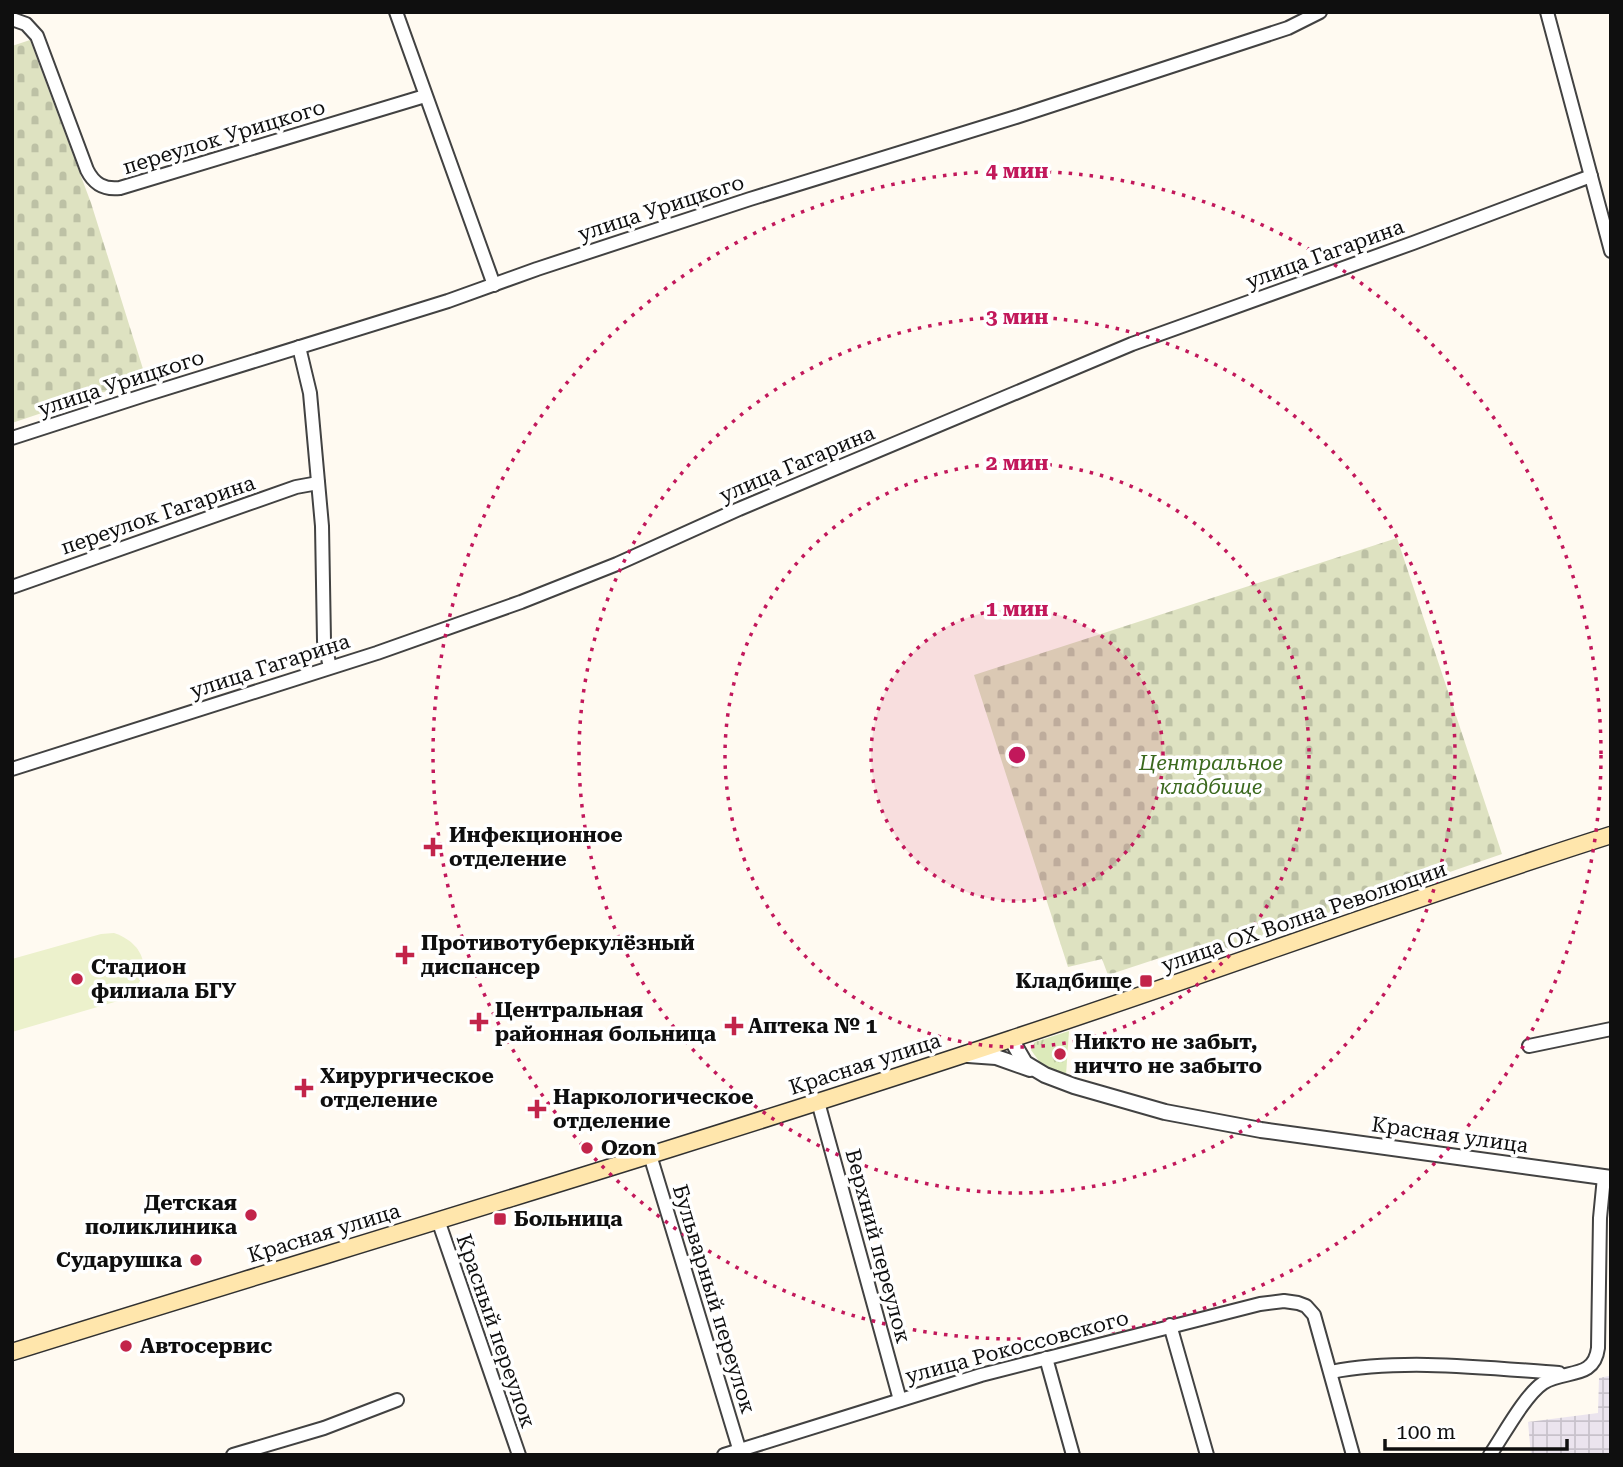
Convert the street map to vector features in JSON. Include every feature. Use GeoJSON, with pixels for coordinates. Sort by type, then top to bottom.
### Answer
{"type":"FeatureCollection","features":[{"type":"Feature","properties":{"kind":"main road","name":"улица ОХ Волна Революции"},"geometry":{"type":"LineString","coordinates":[[1010,1039],[1398,905],[1611,835]]}},
{"type":"Feature","properties":{"kind":"main road","name":"Красная улица"},"geometry":{"type":"LineString","coordinates":[[12,1352],[650,1155],[1010,1039]]}},
{"type":"Feature","properties":{"kind":"street"},"geometry":{"type":"LineString","coordinates":[[12,19],[31,12]]}},
{"type":"Feature","properties":{"kind":"street"},"geometry":{"type":"LineString","coordinates":[[397,12],[494,285]]}},
{"type":"Feature","properties":{"kind":"street","name":"улица Урицкого"},"geometry":{"type":"LineString","coordinates":[[12,438],[494,285],[750,198],[1016,117],[1275,32],[1320,12]]}},
{"type":"Feature","properties":{"kind":"street"},"geometry":{"type":"LineString","coordinates":[[1547,12],[1611,251]]}},
{"type":"Feature","properties":{"kind":"street","name":"переулок Урицкого"},"geometry":{"type":"LineString","coordinates":[[12,19],[26,24],[37,36],[87,170],[96,183],[111,189],[425,96]]}},
{"type":"Feature","properties":{"kind":"street","name":"улица Гагарина"},"geometry":{"type":"LineString","coordinates":[[12,769],[477,618],[578,580],[739,509],[1144,340],[1591,176]]}},
{"type":"Feature","properties":{"kind":"street"},"geometry":{"type":"LineString","coordinates":[[299,347],[309,383],[323,554],[324,641],[330,667]]}},
{"type":"Feature","properties":{"kind":"street","name":"переулок Гагарина"},"geometry":{"type":"LineString","coordinates":[[12,587],[296,487],[318,483]]}},
{"type":"Feature","properties":{"kind":"street"},"geometry":{"type":"LineString","coordinates":[[1529,1046],[1611,1029]]}},
{"type":"Feature","properties":{"kind":"street","name":"Красная улица"},"geometry":{"type":"LineString","coordinates":[[1010,1039],[1025,1063],[1045,1075],[1135,1105],[1273,1132],[1607,1177]]}},
{"type":"Feature","properties":{"kind":"street"},"geometry":{"type":"LineString","coordinates":[[963,1055],[996,1057],[1045,1075]]}},
{"type":"Feature","properties":{"kind":"street","name":"Верхний переулок"},"geometry":{"type":"LineString","coordinates":[[818,1102],[900,1400]]}},
{"type":"Feature","properties":{"kind":"street","name":"Бульварный переулок"},"geometry":{"type":"LineString","coordinates":[[650,1155],[740,1452]]}},
{"type":"Feature","properties":{"kind":"street"},"geometry":{"type":"LineString","coordinates":[[1490,1455],[1538,1387],[1554,1377],[1585,1370],[1597,1355],[1600,1217],[1607,1177]]}},
{"type":"Feature","properties":{"kind":"street","name":"Красный переулок"},"geometry":{"type":"LineString","coordinates":[[438,1220],[519,1455]]}},
{"type":"Feature","properties":{"kind":"street","name":"улица Рокоссовского"},"geometry":{"type":"LineString","coordinates":[[724,1455],[1045,1358],[1260,1304],[1284,1301],[1306,1306],[1316,1321],[1331,1371]]}},
{"type":"Feature","properties":{"kind":"street"},"geometry":{"type":"LineString","coordinates":[[1170,1325],[1207,1455]]}},
{"type":"Feature","properties":{"kind":"street"},"geometry":{"type":"LineString","coordinates":[[1045,1358],[1073,1455]]}},
{"type":"Feature","properties":{"kind":"street"},"geometry":{"type":"LineString","coordinates":[[1353,1455],[1331,1371],[1432,1366],[1566,1374]]}},
{"type":"Feature","properties":{"kind":"street"},"geometry":{"type":"LineString","coordinates":[[233,1455],[324,1428],[397,1400]]}},
{"type":"Feature","properties":{"kind":"shaded area"},"geometry":{"type":"Polygon","coordinates":[[[1609,1260],[1611,1455],[1531,1455],[1528,1422],[1598,1413],[1599,1378],[1609,1376],[1609,1260]]]}},
{"type":"Feature","properties":{"kind":"green space"},"geometry":{"type":"Polygon","coordinates":[[[30,40],[91,203],[143,369],[140,380],[12,423],[12,46],[30,40]]]}},
{"type":"Feature","properties":{"kind":"green space","name":"Центральное кладбище"},"geometry":{"type":"Polygon","coordinates":[[[1397,538],[1502,854],[1203,957],[1199,945],[1108,975],[1102,959],[1068,967],[974,675],[1397,538]]]}},
{"type":"Feature","properties":{"kind":"green space","name":"Стадион филиала БГУ"},"geometry":{"type":"Polygon","coordinates":[[[114,933],[127,939],[141,956],[142,975],[129,994],[118,1001],[12,1032],[12,959],[101,934],[114,933]]]}},
{"type":"Feature","properties":{"kind":"green space"},"geometry":{"type":"Polygon","coordinates":[[[1069,1031],[1066,1075],[1041,1064],[1031,1050],[1035,1042],[1069,1031]]]}},
{"type":"Feature","properties":{"kind":"place","name":"Инфекционное отделение"},"geometry":{"type":"Point","coordinates":[433,847]}},
{"type":"Feature","properties":{"kind":"place","name":"Противотуберкулёзный диспансер"},"geometry":{"type":"Point","coordinates":[405,955]}},
{"type":"Feature","properties":{"kind":"place","name":"Стадион филиала БГУ"},"geometry":{"type":"Point","coordinates":[77,979]}},
{"type":"Feature","properties":{"kind":"place","name":"Кладбище"},"geometry":{"type":"Point","coordinates":[1146,981]}},
{"type":"Feature","properties":{"kind":"place","name":"Центральная районная больница"},"geometry":{"type":"Point","coordinates":[479,1022]}},
{"type":"Feature","properties":{"kind":"place","name":"Аптека № 1"},"geometry":{"type":"Point","coordinates":[734,1026]}},
{"type":"Feature","properties":{"kind":"place","name":"Никто не забыт, ничто не забыто"},"geometry":{"type":"Point","coordinates":[1060,1054]}},
{"type":"Feature","properties":{"kind":"place","name":"Хирургическое отделение"},"geometry":{"type":"Point","coordinates":[304,1088]}},
{"type":"Feature","properties":{"kind":"place","name":"Наркологическое отделение"},"geometry":{"type":"Point","coordinates":[537,1109]}},
{"type":"Feature","properties":{"kind":"place","name":"Ozon"},"geometry":{"type":"Point","coordinates":[587,1148]}},
{"type":"Feature","properties":{"kind":"place","name":"Детская поликлиника"},"geometry":{"type":"Point","coordinates":[251,1215]}},
{"type":"Feature","properties":{"kind":"place","name":"Больница"},"geometry":{"type":"Point","coordinates":[500,1219]}},
{"type":"Feature","properties":{"kind":"place","name":"Сударушка"},"geometry":{"type":"Point","coordinates":[196,1260]}},
{"type":"Feature","properties":{"kind":"place","name":"Автосервис"},"geometry":{"type":"Point","coordinates":[126,1346]}}]}
